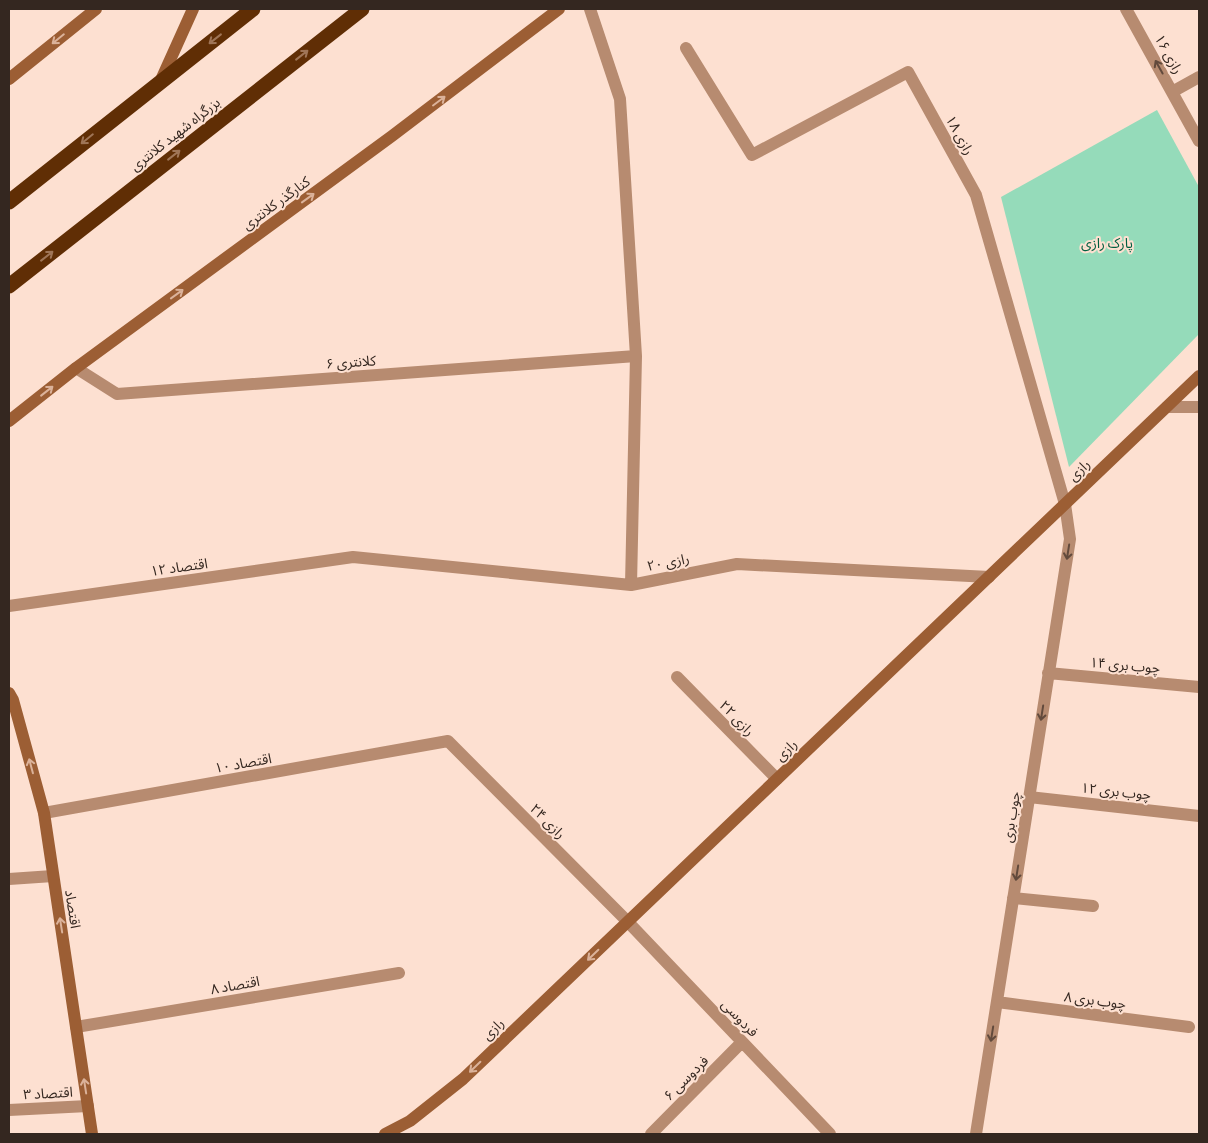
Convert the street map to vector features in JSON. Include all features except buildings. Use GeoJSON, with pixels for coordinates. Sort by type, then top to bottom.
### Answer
{"type":"FeatureCollection","features":[{"type":"Feature","properties":{"kind":"highway"},"geometry":{"type":"LineString","coordinates":[[9,202],[253,9]]}},
{"type":"Feature","properties":{"kind":"highway","name":"بزرگراه شهید کلانتری"},"geometry":{"type":"LineString","coordinates":[[9,286],[362,9]]}},
{"type":"Feature","properties":{"kind":"main road"},"geometry":{"type":"LineString","coordinates":[[9,78],[96,9]]}},
{"type":"Feature","properties":{"kind":"main road"},"geometry":{"type":"LineString","coordinates":[[162,80],[193,9]]}},
{"type":"Feature","properties":{"kind":"main road","name":"کنارگذر کلانتری"},"geometry":{"type":"LineString","coordinates":[[9,421],[76,368],[392,136],[559,9]]}},
{"type":"Feature","properties":{"kind":"main road","name":"رازی"},"geometry":{"type":"LineString","coordinates":[[385,1134],[410,1121],[463,1079],[1199,376]]}},
{"type":"Feature","properties":{"kind":"main road","name":"اقتصاد"},"geometry":{"type":"LineString","coordinates":[[9,693],[13,700],[44,813],[92,1134]]}},
{"type":"Feature","properties":{"kind":"street"},"geometry":{"type":"LineString","coordinates":[[590,9],[620,100],[636,356],[631,585]]}},
{"type":"Feature","properties":{"kind":"street","name":"رازی ۱۶"},"geometry":{"type":"LineString","coordinates":[[1126,9],[1199,141]]}},
{"type":"Feature","properties":{"kind":"street","name":"رازی ۱۸"},"geometry":{"type":"LineString","coordinates":[[686,48],[752,155],[908,72],[976,196],[1065,504]]}},
{"type":"Feature","properties":{"kind":"street"},"geometry":{"type":"LineString","coordinates":[[1172,92],[1199,77]]}},
{"type":"Feature","properties":{"kind":"street","name":"کلانتری ۶"},"geometry":{"type":"LineString","coordinates":[[76,368],[116,394],[636,356]]}},
{"type":"Feature","properties":{"kind":"street"},"geometry":{"type":"LineString","coordinates":[[1167,407],[1199,407]]}},
{"type":"Feature","properties":{"kind":"street","name":"چوب بری"},"geometry":{"type":"LineString","coordinates":[[976,1134],[1070,540],[1065,504]]}},
{"type":"Feature","properties":{"kind":"street","name":"رازی ۲۰"},"geometry":{"type":"LineString","coordinates":[[353,558],[631,585],[737,564],[989,577]]}},
{"type":"Feature","properties":{"kind":"street","name":"۱۲ اقتصاد"},"geometry":{"type":"LineString","coordinates":[[9,606],[353,558]]}},
{"type":"Feature","properties":{"kind":"street","name":"۱۴ چوب بری"},"geometry":{"type":"LineString","coordinates":[[1048,673],[1199,687]]}},
{"type":"Feature","properties":{"kind":"street","name":"رازی ۲۲"},"geometry":{"type":"LineString","coordinates":[[677,677],[776,779]]}},
{"type":"Feature","properties":{"kind":"street","name":"۱۰ اقتصاد"},"geometry":{"type":"LineString","coordinates":[[44,813],[448,741]]}},
{"type":"Feature","properties":{"kind":"street","name":"رازی ۲۴"},"geometry":{"type":"LineString","coordinates":[[448,741],[628,922]]}},
{"type":"Feature","properties":{"kind":"street","name":"۱۲ چوب بری"},"geometry":{"type":"LineString","coordinates":[[1029,797],[1199,816]]}},
{"type":"Feature","properties":{"kind":"street"},"geometry":{"type":"LineString","coordinates":[[9,879],[53,876]]}},
{"type":"Feature","properties":{"kind":"street"},"geometry":{"type":"LineString","coordinates":[[1013,898],[1093,906]]}},
{"type":"Feature","properties":{"kind":"street","name":"فردوسی"},"geometry":{"type":"LineString","coordinates":[[628,922],[830,1134]]}},
{"type":"Feature","properties":{"kind":"street","name":"۸ اقتصاد"},"geometry":{"type":"LineString","coordinates":[[76,1027],[399,973]]}},
{"type":"Feature","properties":{"kind":"street","name":"۸ چوب بری"},"geometry":{"type":"LineString","coordinates":[[996,1002],[1189,1026]]}},
{"type":"Feature","properties":{"kind":"street","name":"فردوسی ۶"},"geometry":{"type":"LineString","coordinates":[[651,1134],[742,1042]]}},
{"type":"Feature","properties":{"kind":"street","name":"۳ اقتصاد"},"geometry":{"type":"LineString","coordinates":[[9,1110],[88,1106]]}},
{"type":"Feature","properties":{"kind":"green space","name":"پارک رازی"},"geometry":{"type":"Polygon","coordinates":[[[1157,110],[1199,187],[1199,334],[1069,467],[1001,197],[1157,110]]]}}]}
